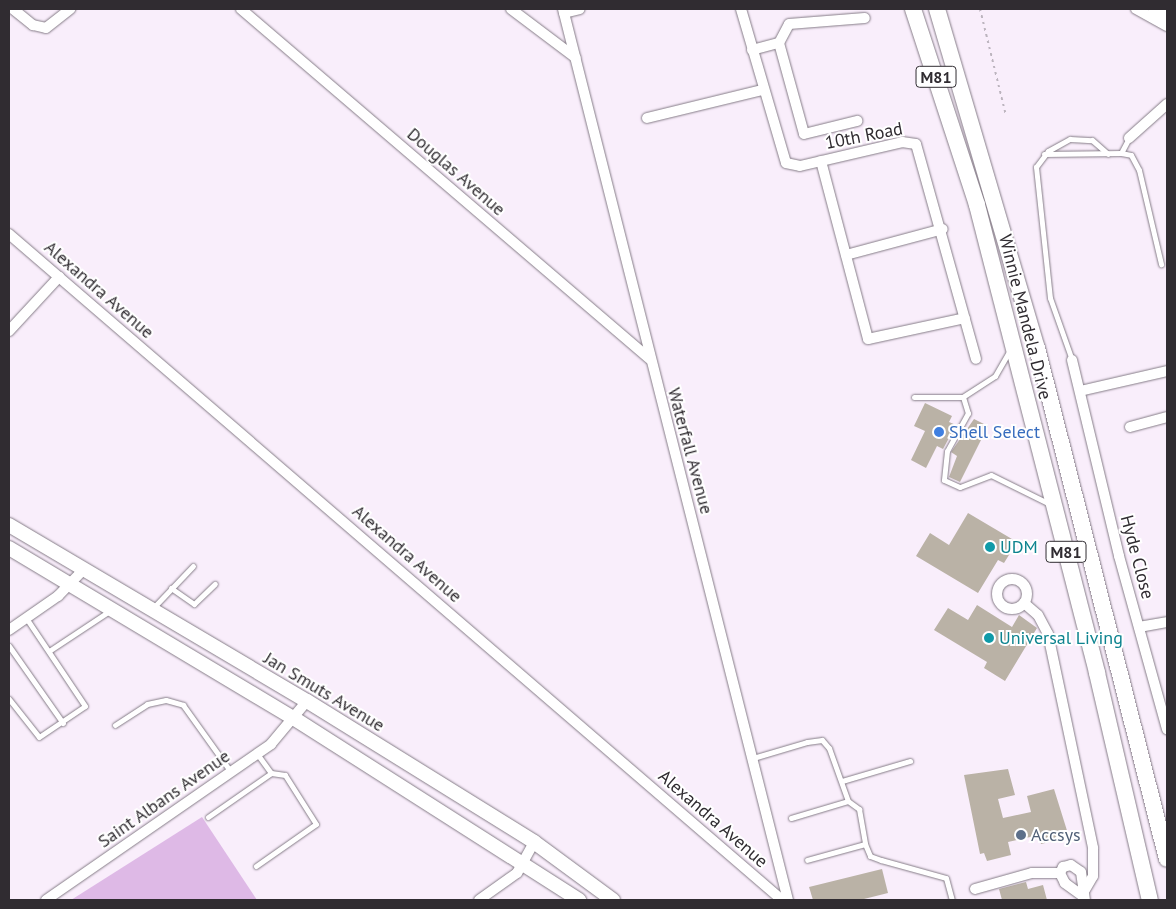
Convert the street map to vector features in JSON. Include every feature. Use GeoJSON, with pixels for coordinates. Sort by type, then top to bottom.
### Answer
{"type":"FeatureCollection","features":[{"type":"Feature","properties":{"kind":"main road","name":"Winnie Mandela Drive"},"geometry":{"type":"LineString","coordinates":[[913,9],[977,205],[1011,350],[1054,506],[1150,900]]}},
{"type":"Feature","properties":{"kind":"main road","name":"Winnie Mandela Drive"},"geometry":{"type":"LineString","coordinates":[[937,9],[1034,339],[1167,859]]}},
{"type":"Feature","properties":{"kind":"main road","name":"Jan Smuts Avenue"},"geometry":{"type":"LineString","coordinates":[[9,525],[307,701],[534,842],[613,900]]}},
{"type":"Feature","properties":{"kind":"main road"},"geometry":{"type":"LineString","coordinates":[[9,548],[295,719],[524,862],[579,900]]}},
{"type":"Feature","properties":{"kind":"street"},"geometry":{"type":"LineString","coordinates":[[12,9],[32,25],[46,28],[70,9]]}},
{"type":"Feature","properties":{"kind":"street","name":"Douglas Avenue"},"geometry":{"type":"LineString","coordinates":[[240,9],[650,360]]}},
{"type":"Feature","properties":{"kind":"street"},"geometry":{"type":"LineString","coordinates":[[511,9],[576,58]]}},
{"type":"Feature","properties":{"kind":"street"},"geometry":{"type":"LineString","coordinates":[[563,11],[580,9]]}},
{"type":"Feature","properties":{"kind":"street","name":"10th Road"},"geometry":{"type":"LineString","coordinates":[[741,9],[782,159],[792,166],[821,162],[912,142],[918,148],[943,229],[976,359]]}},
{"type":"Feature","properties":{"kind":"street"},"geometry":{"type":"LineString","coordinates":[[1136,9],[1167,26]]}},
{"type":"Feature","properties":{"kind":"street"},"geometry":{"type":"LineString","coordinates":[[1153,9],[1167,16]]}},
{"type":"Feature","properties":{"kind":"street","name":"Waterfall Avenue"},"geometry":{"type":"LineString","coordinates":[[563,11],[788,900]]}},
{"type":"Feature","properties":{"kind":"street"},"geometry":{"type":"LineString","coordinates":[[857,121],[804,134],[779,43],[789,24],[865,18]]}},
{"type":"Feature","properties":{"kind":"street"},"geometry":{"type":"LineString","coordinates":[[752,50],[779,43]]}},
{"type":"Feature","properties":{"kind":"street"},"geometry":{"type":"LineString","coordinates":[[647,118],[762,90]]}},
{"type":"Feature","properties":{"kind":"street"},"geometry":{"type":"LineString","coordinates":[[1129,138],[1167,104]]}},
{"type":"Feature","properties":{"kind":"street"},"geometry":{"type":"LineString","coordinates":[[821,162],[868,339],[965,318]]}},
{"type":"Feature","properties":{"kind":"street"},"geometry":{"type":"LineString","coordinates":[[846,255],[943,229]]}},
{"type":"Feature","properties":{"kind":"street","name":"Alexandra Avenue"},"geometry":{"type":"LineString","coordinates":[[9,234],[782,900]]}},
{"type":"Feature","properties":{"kind":"street"},"geometry":{"type":"LineString","coordinates":[[9,332],[59,277]]}},
{"type":"Feature","properties":{"kind":"street","name":"Hyde Close"},"geometry":{"type":"LineString","coordinates":[[1072,360],[1139,627],[1167,729]]}},
{"type":"Feature","properties":{"kind":"street"},"geometry":{"type":"LineString","coordinates":[[1080,391],[1167,371]]}},
{"type":"Feature","properties":{"kind":"street"},"geometry":{"type":"LineString","coordinates":[[1130,427],[1167,417]]}},
{"type":"Feature","properties":{"kind":"street"},"geometry":{"type":"LineString","coordinates":[[9,630],[71,584],[83,570]]}},
{"type":"Feature","properties":{"kind":"street"},"geometry":{"type":"LineString","coordinates":[[1024,603],[1038,615],[1048,634],[1094,848],[1093,876],[1084,896]]}},
{"type":"Feature","properties":{"kind":"street"},"geometry":{"type":"LineString","coordinates":[[1139,627],[1167,622]]}},
{"type":"Feature","properties":{"kind":"street","name":"Saint Albans Avenue"},"geometry":{"type":"LineString","coordinates":[[46,900],[258,754],[295,719],[307,701]]}},
{"type":"Feature","properties":{"kind":"street"},"geometry":{"type":"LineString","coordinates":[[479,900],[513,877],[524,862],[534,842]]}},
{"type":"Feature","properties":{"kind":"street"},"geometry":{"type":"LineString","coordinates":[[1060,873],[1067,865],[1076,867],[1084,896]]}},
{"type":"Feature","properties":{"kind":"street"},"geometry":{"type":"LineString","coordinates":[[975,889],[1032,873],[1060,873],[1084,896]]}},
{"type":"Feature","properties":{"kind":"lane"},"geometry":{"type":"LineString","coordinates":[[1072,360],[1056,318],[1045,260],[1036,177],[1044,154],[1079,138],[1092,140],[1108,154]]}},
{"type":"Feature","properties":{"kind":"lane"},"geometry":{"type":"LineString","coordinates":[[1121,153],[1129,138]]}},
{"type":"Feature","properties":{"kind":"lane"},"geometry":{"type":"LineString","coordinates":[[1044,154],[1121,153],[1130,155],[1140,170],[1161,264]]}},
{"type":"Feature","properties":{"kind":"lane"},"geometry":{"type":"LineString","coordinates":[[914,397],[963,397],[995,376],[1011,350]]}},
{"type":"Feature","properties":{"kind":"lane"},"geometry":{"type":"LineString","coordinates":[[963,397],[968,413],[947,451],[944,480],[960,487],[991,475],[1054,506]]}},
{"type":"Feature","properties":{"kind":"lane"},"geometry":{"type":"LineString","coordinates":[[151,610],[193,566]]}},
{"type":"Feature","properties":{"kind":"lane"},"geometry":{"type":"LineString","coordinates":[[172,588],[194,604],[216,584]]}},
{"type":"Feature","properties":{"kind":"lane"},"geometry":{"type":"LineString","coordinates":[[49,651],[112,609]]}},
{"type":"Feature","properties":{"kind":"lane"},"geometry":{"type":"LineString","coordinates":[[9,699],[33,735],[45,736],[80,711],[84,701],[26,618]]}},
{"type":"Feature","properties":{"kind":"lane"},"geometry":{"type":"LineString","coordinates":[[10,649],[63,723]]}},
{"type":"Feature","properties":{"kind":"lane"},"geometry":{"type":"LineString","coordinates":[[115,725],[146,704],[166,700],[182,705],[231,772]]}},
{"type":"Feature","properties":{"kind":"lane"},"geometry":{"type":"LineString","coordinates":[[753,758],[822,740],[842,781],[848,802],[859,809],[864,844],[870,856],[946,878],[952,900]]}},
{"type":"Feature","properties":{"kind":"lane"},"geometry":{"type":"LineString","coordinates":[[258,754],[271,773]]}},
{"type":"Feature","properties":{"kind":"lane"},"geometry":{"type":"LineString","coordinates":[[842,781],[910,760]]}},
{"type":"Feature","properties":{"kind":"lane"},"geometry":{"type":"LineString","coordinates":[[208,817],[271,773],[285,775],[317,819],[312,829],[256,866]]}},
{"type":"Feature","properties":{"kind":"lane"},"geometry":{"type":"LineString","coordinates":[[791,818],[848,802]]}},
{"type":"Feature","properties":{"kind":"lane"},"geometry":{"type":"LineString","coordinates":[[807,860],[864,844]]}},
{"type":"Feature","properties":{"kind":"path"},"geometry":{"type":"LineString","coordinates":[[980,9],[1006,116]]}},
{"type":"Feature","properties":{"kind":"shaded area"},"geometry":{"type":"Polygon","coordinates":[[[202,817],[257,900],[71,900],[202,817]]]}},
{"type":"Feature","properties":{"kind":"building"},"geometry":{"type":"Polygon","coordinates":[[[925,403],[952,416],[949,422],[956,425],[943,449],[937,446],[926,468],[911,460],[925,431],[914,426],[925,403]]]}},
{"type":"Feature","properties":{"kind":"building"},"geometry":{"type":"Polygon","coordinates":[[[974,419],[988,426],[960,482],[949,477],[957,456],[951,452],[974,419]]]}},
{"type":"Feature","properties":{"kind":"building","name":"UDM"},"geometry":{"type":"Polygon","coordinates":[[[968,513],[1017,542],[1004,563],[998,560],[978,593],[916,556],[930,533],[949,545],[968,513]]]}},
{"type":"Feature","properties":{"kind":"building","name":"Universal Living"},"geometry":{"type":"Polygon","coordinates":[[[977,605],[1012,627],[1019,615],[1037,628],[1005,681],[984,668],[987,662],[934,630],[948,608],[968,620],[977,605]]]}},
{"type":"Feature","properties":{"kind":"building"},"geometry":{"type":"Polygon","coordinates":[[[1008,769],[1015,795],[998,799],[1003,818],[1031,812],[1027,796],[1054,789],[1069,837],[1041,844],[1039,835],[1008,842],[1011,855],[987,861],[984,853],[980,854],[964,775],[1008,769]]]}},
{"type":"Feature","properties":{"kind":"building"},"geometry":{"type":"Polygon","coordinates":[[[882,869],[888,893],[860,900],[813,900],[809,887],[882,869]]]}},
{"type":"Feature","properties":{"kind":"building"},"geometry":{"type":"Polygon","coordinates":[[[1026,882],[1028,889],[1043,885],[1047,900],[1002,900],[999,889],[1026,882]]]}},
{"type":"Feature","properties":{"kind":"place","name":"Shell Select"},"geometry":{"type":"Point","coordinates":[939,432]}},
{"type":"Feature","properties":{"kind":"place","name":"UDM"},"geometry":{"type":"Point","coordinates":[990,547]}},
{"type":"Feature","properties":{"kind":"place","name":"Universal Living"},"geometry":{"type":"Point","coordinates":[989,638]}},
{"type":"Feature","properties":{"kind":"place","name":"Accsys"},"geometry":{"type":"Point","coordinates":[1021,835]}}]}
